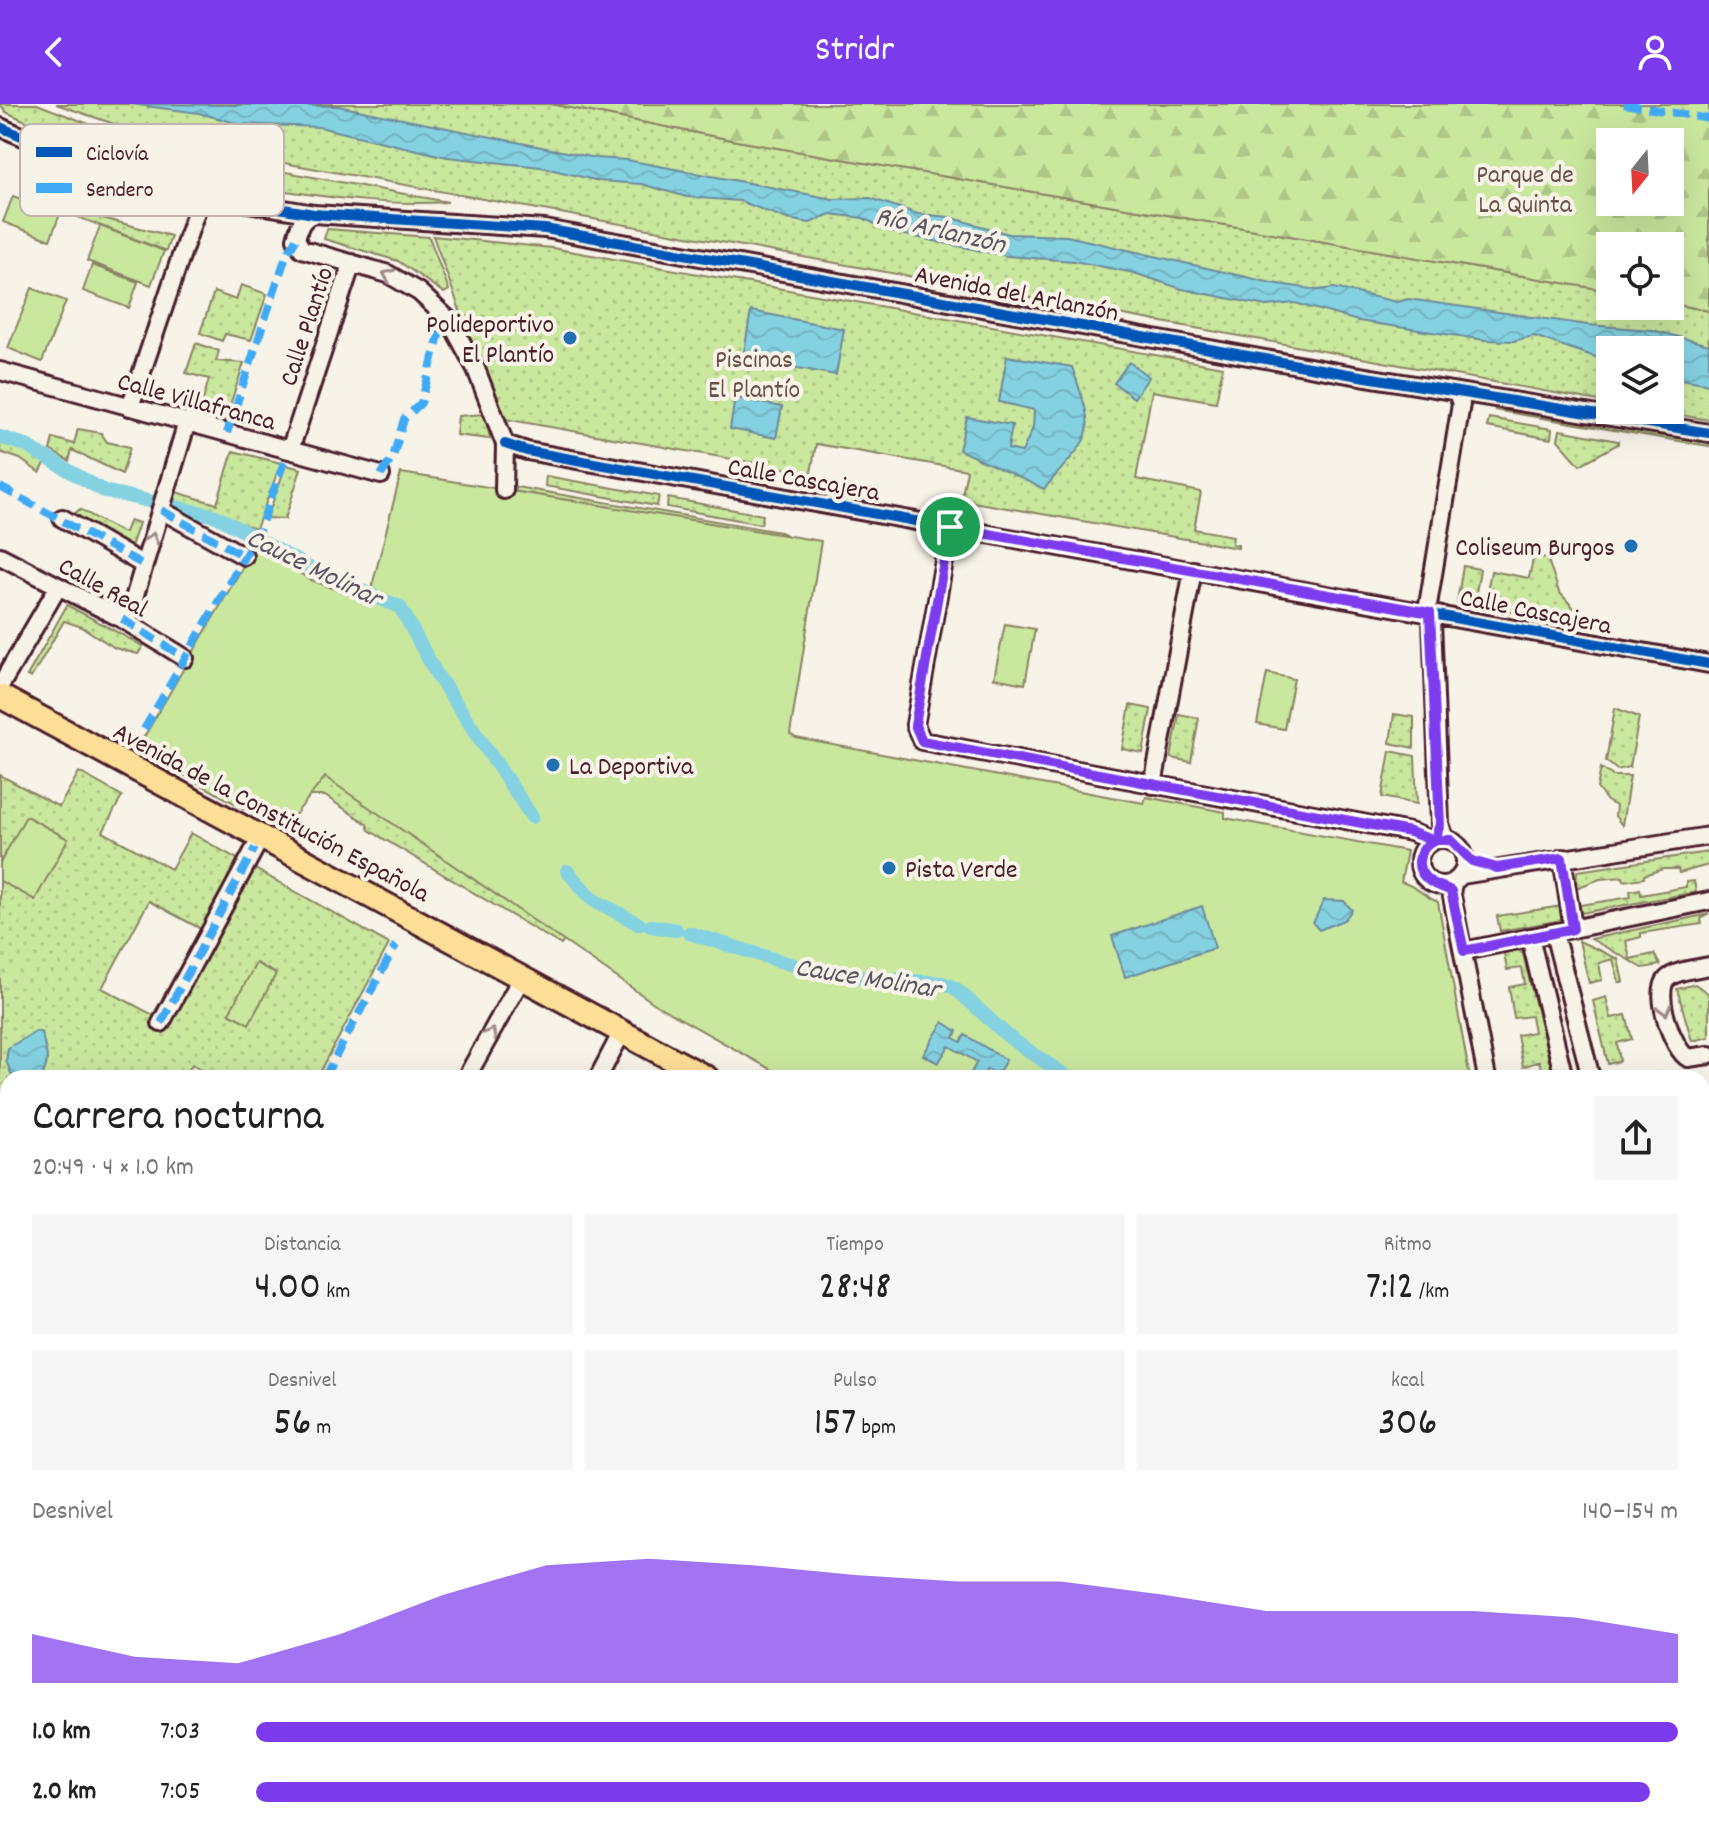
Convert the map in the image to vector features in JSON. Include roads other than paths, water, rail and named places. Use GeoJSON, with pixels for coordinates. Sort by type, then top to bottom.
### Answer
{"type":"FeatureCollection","features":[{"type":"Feature","properties":{"kind":"highway","name":"Avenida de la Constitución Española"},"geometry":{"type":"LineString","coordinates":[[1,706],[255,848],[517,982]]}},
{"type":"Feature","properties":{"kind":"highway","name":"Avenida de la Constitución Española"},"geometry":{"type":"LineString","coordinates":[[1,706],[517,982],[619,1038],[669,1070]]}},
{"type":"Feature","properties":{"kind":"highway","name":"Avenida de la Constitución Española"},"geometry":{"type":"LineString","coordinates":[[619,1038],[689,1070]]}},
{"type":"Feature","properties":{"kind":"street","name":"Avenida del Arlanzón"},"geometry":{"type":"LineString","coordinates":[[0,127],[20,135]]}},
{"type":"Feature","properties":{"kind":"street","name":"Avenida del Arlanzón"},"geometry":{"type":"LineString","coordinates":[[284,209],[545,229],[1435,389],[1459,398]]}},
{"type":"Feature","properties":{"kind":"street"},"geometry":{"type":"LineString","coordinates":[[287,210],[297,218],[299,227]]}},
{"type":"Feature","properties":{"kind":"street"},"geometry":{"type":"LineString","coordinates":[[314,214],[306,217],[299,227],[296,239],[302,249],[388,274],[406,284],[450,321],[476,369],[505,444],[504,490]]}},
{"type":"Feature","properties":{"kind":"street"},"geometry":{"type":"LineString","coordinates":[[130,407],[195,216]]}},
{"type":"Feature","properties":{"kind":"street","name":"Calle Plantío"},"geometry":{"type":"LineString","coordinates":[[290,450],[352,263]]}},
{"type":"Feature","properties":{"kind":"street","name":"Calle Villafranca"},"geometry":{"type":"LineString","coordinates":[[0,371],[381,475]]}},
{"type":"Feature","properties":{"kind":"street"},"geometry":{"type":"LineString","coordinates":[[1709,433],[1539,404],[1459,398],[1428,605],[1435,838],[1419,863],[1423,876],[1452,883],[1497,868],[1709,836]]}},
{"type":"Feature","properties":{"kind":"street"},"geometry":{"type":"LineString","coordinates":[[122,619],[130,612],[187,422]]}},
{"type":"Feature","properties":{"kind":"street","name":"Calle Cascajera"},"geometry":{"type":"LineString","coordinates":[[505,444],[527,451],[1709,664]]}},
{"type":"Feature","properties":{"kind":"street"},"geometry":{"type":"LineString","coordinates":[[162,505],[244,556]]}},
{"type":"Feature","properties":{"kind":"street"},"geometry":{"type":"LineString","coordinates":[[62,518],[144,565]]}},
{"type":"Feature","properties":{"kind":"street"},"geometry":{"type":"LineString","coordinates":[[950,527],[915,725],[918,736],[928,744],[1410,832],[1457,843],[1464,854],[1477,863],[1497,868]]}},
{"type":"Feature","properties":{"kind":"street","name":"Calle Real"},"geometry":{"type":"LineString","coordinates":[[0,556],[122,619],[185,658]]}},
{"type":"Feature","properties":{"kind":"street"},"geometry":{"type":"LineString","coordinates":[[1153,785],[1193,570]]}},
{"type":"Feature","properties":{"kind":"street"},"geometry":{"type":"LineString","coordinates":[[0,686],[58,587]]}},
{"type":"Feature","properties":{"kind":"street"},"geometry":{"type":"LineString","coordinates":[[161,1023],[255,848]]}},
{"type":"Feature","properties":{"kind":"street"},"geometry":{"type":"LineString","coordinates":[[1464,854],[1452,883],[1486,1070]]}},
{"type":"Feature","properties":{"kind":"street"},"geometry":{"type":"LineString","coordinates":[[1562,858],[1573,929]]}},
{"type":"Feature","properties":{"kind":"street"},"geometry":{"type":"LineString","coordinates":[[1464,951],[1709,901]]}},
{"type":"Feature","properties":{"kind":"street"},"geometry":{"type":"LineString","coordinates":[[1554,933],[1589,1070]]}},
{"type":"Feature","properties":{"kind":"street"},"geometry":{"type":"LineString","coordinates":[[1530,937],[1562,1070]]}},
{"type":"Feature","properties":{"kind":"street"},"geometry":{"type":"LineString","coordinates":[[1709,966],[1671,976],[1663,985],[1661,995],[1675,1048],[1688,1058],[1709,1055]]}},
{"type":"Feature","properties":{"kind":"street"},"geometry":{"type":"LineString","coordinates":[[470,1070],[517,982]]}},
{"type":"Feature","properties":{"kind":"street"},"geometry":{"type":"LineString","coordinates":[[602,1070],[619,1038]]}},
{"type":"Feature","properties":{"kind":"water","name":"Río Arlanzón"},"geometry":{"type":"Polygon","coordinates":[[[130,104],[338,106],[596,158],[627,160],[833,199],[870,198],[918,214],[949,217],[1009,234],[1067,236],[1272,283],[1318,290],[1334,288],[1397,302],[1408,299],[1588,325],[1652,330],[1675,336],[1596,336],[1596,357],[1534,336],[1513,341],[1485,340],[1358,321],[1295,303],[1266,306],[1182,289],[1134,273],[1074,261],[1006,256],[891,232],[863,218],[830,214],[810,223],[787,219],[740,201],[687,197],[641,184],[599,181],[541,167],[447,157],[319,127],[239,124],[199,113],[130,104]]]}},
{"type":"Feature","properties":{"kind":"water"},"geometry":{"type":"Polygon","coordinates":[[[751,311],[844,329],[836,375],[743,358],[751,311]]]}},
{"type":"Feature","properties":{"kind":"water"},"geometry":{"type":"Polygon","coordinates":[[[1684,338],[1709,345],[1709,384],[1684,380],[1684,338]]]}},
{"type":"Feature","properties":{"kind":"water"},"geometry":{"type":"Polygon","coordinates":[[[1007,356],[1072,367],[1085,409],[1086,434],[1081,444],[1044,489],[959,450],[967,417],[1012,425],[1008,449],[1022,452],[1033,428],[1034,410],[999,402],[1007,356]]]}},
{"type":"Feature","properties":{"kind":"water"},"geometry":{"type":"Polygon","coordinates":[[[1129,362],[1149,377],[1134,398],[1114,383],[1129,362]]]}},
{"type":"Feature","properties":{"kind":"water"},"geometry":{"type":"Polygon","coordinates":[[[735,398],[782,407],[776,438],[730,429],[735,398]]]}},
{"type":"Feature","properties":{"kind":"water"},"geometry":{"type":"Polygon","coordinates":[[[1324,900],[1344,901],[1352,910],[1344,920],[1319,930],[1313,923],[1324,900]]]}},
{"type":"Feature","properties":{"kind":"water"},"geometry":{"type":"Polygon","coordinates":[[[1202,906],[1215,948],[1125,977],[1112,936],[1202,906]]]}},
{"type":"Feature","properties":{"kind":"water"},"geometry":{"type":"Polygon","coordinates":[[[943,1022],[957,1031],[954,1038],[961,1042],[965,1035],[1006,1060],[1000,1070],[972,1070],[977,1062],[949,1046],[938,1063],[923,1055],[943,1022]]]}},
{"type":"Feature","properties":{"kind":"water"},"geometry":{"type":"Polygon","coordinates":[[[36,1031],[42,1033],[47,1055],[44,1070],[10,1070],[6,1061],[8,1048],[36,1031]]]}},
{"type":"Feature","properties":{"kind":"waterway","name":"Cauce Molinar"},"geometry":{"type":"LineString","coordinates":[[0,437],[25,445],[104,491],[216,516],[315,571],[400,607],[437,675],[532,817]]}},
{"type":"Feature","properties":{"kind":"waterway","name":"Cauce Molinar"},"geometry":{"type":"LineString","coordinates":[[567,871],[592,899],[639,924]]}},
{"type":"Feature","properties":{"kind":"waterway","name":"Cauce Molinar"},"geometry":{"type":"LineString","coordinates":[[651,926],[676,930]]}},
{"type":"Feature","properties":{"kind":"waterway","name":"Cauce Molinar"},"geometry":{"type":"LineString","coordinates":[[689,933],[796,966],[866,978],[943,983],[955,988],[1010,1038],[1057,1070]]}},
{"type":"Feature","properties":{"kind":"place","name":"Polideportivo El Plantío"},"geometry":{"type":"Point","coordinates":[570,338]}},
{"type":"Feature","properties":{"kind":"place","name":"Coliseum Burgos"},"geometry":{"type":"Point","coordinates":[1631,546]}},
{"type":"Feature","properties":{"kind":"place","name":"La Deportiva"},"geometry":{"type":"Point","coordinates":[553,765]}},
{"type":"Feature","properties":{"kind":"place","name":"Pista Verde"},"geometry":{"type":"Point","coordinates":[889,868]}},
{"type":"Feature","properties":{"kind":"park label","name":"Parque de La Quinta"},"geometry":{"type":"Point","coordinates":[1525,188]}},
{"type":"Feature","properties":{"kind":"park label","name":"Piscinas El Plantío"},"geometry":{"type":"Point","coordinates":[754,373]}}]}
